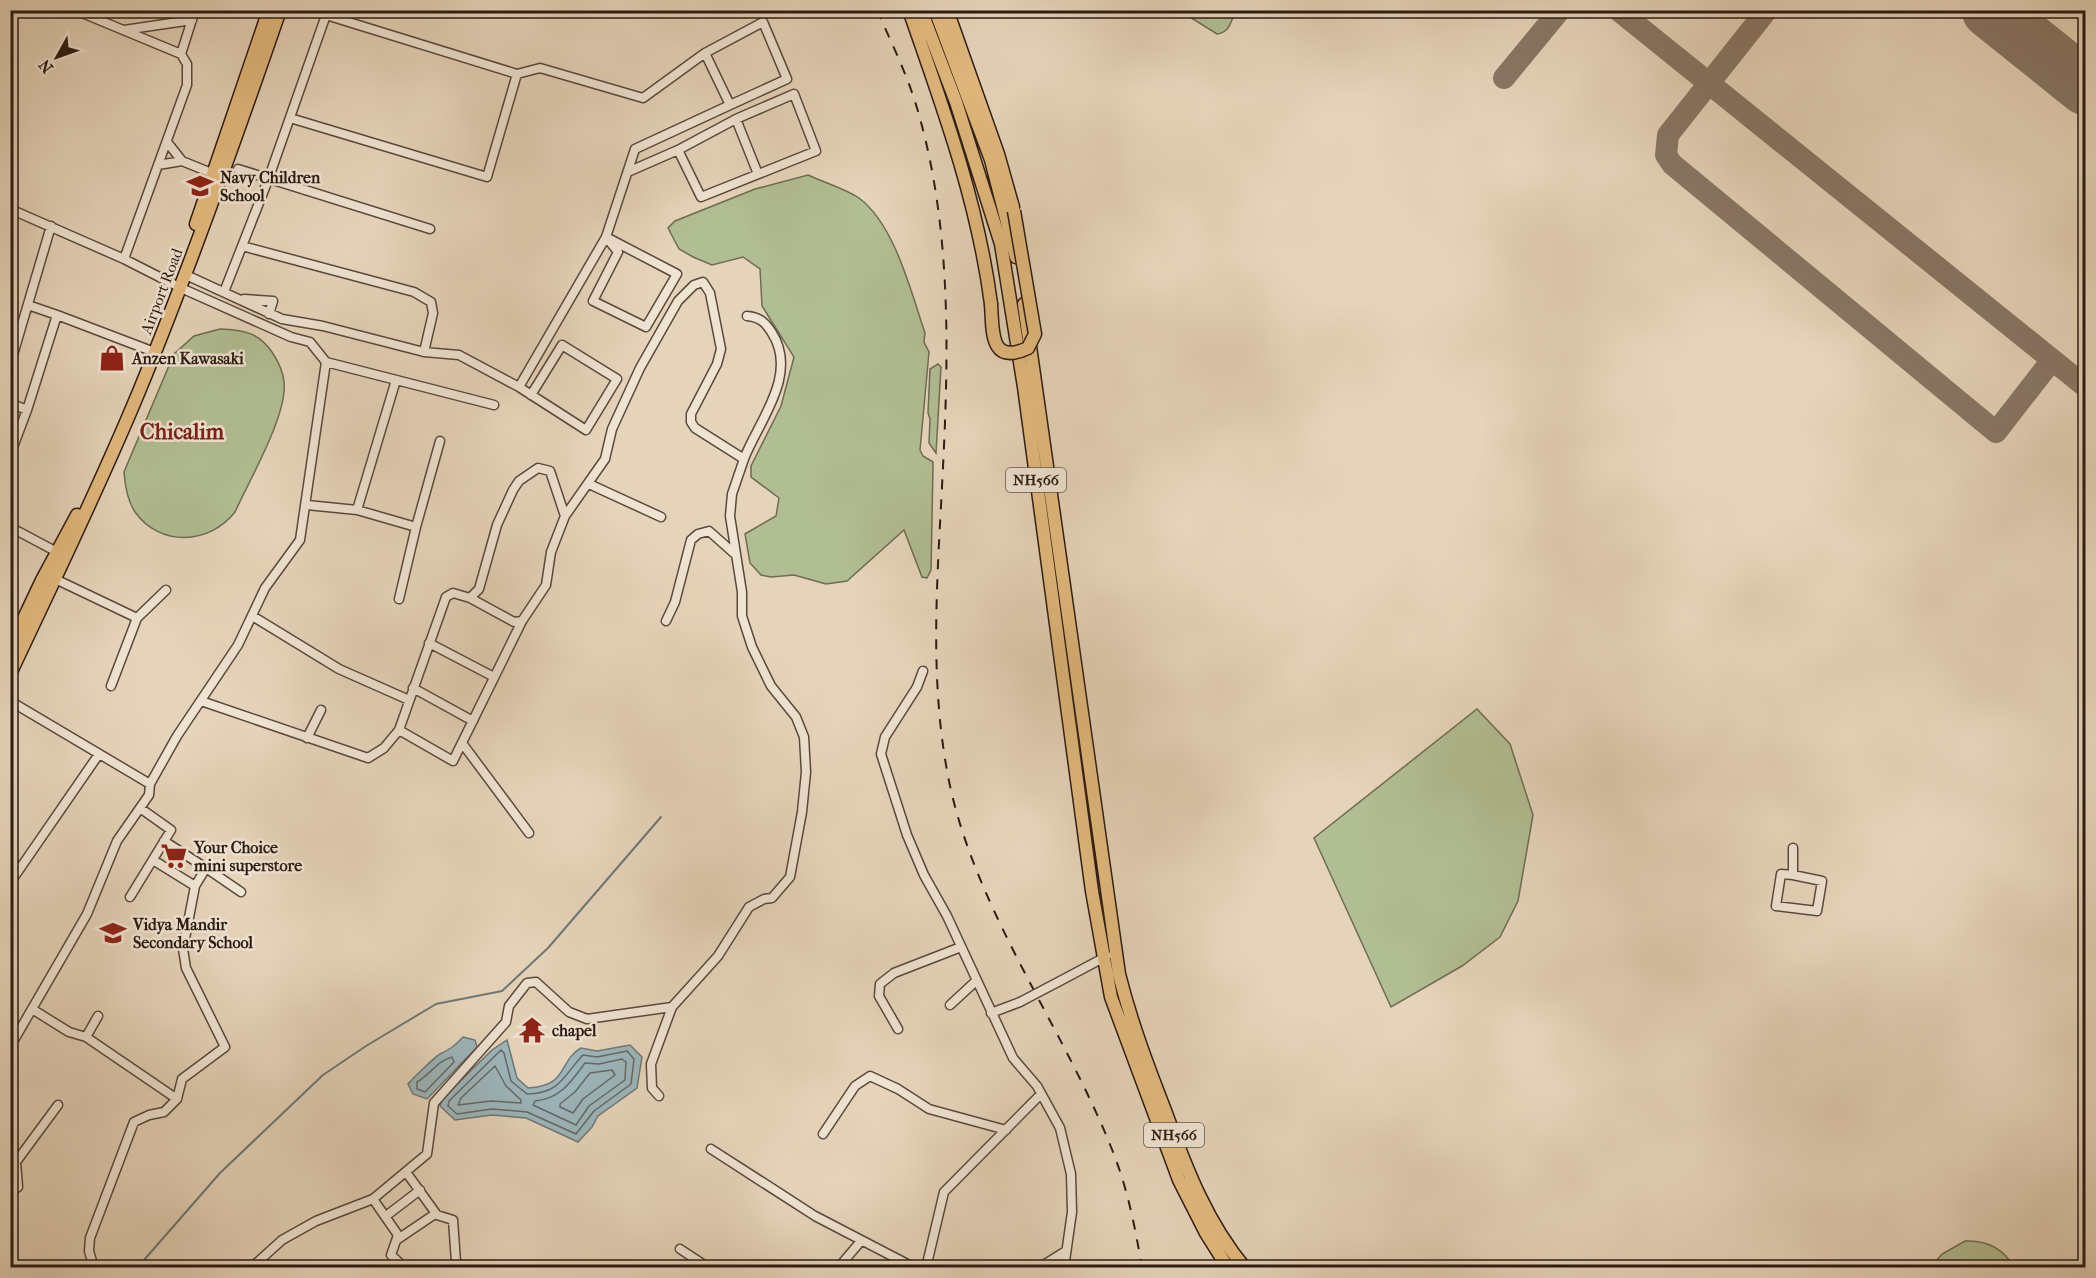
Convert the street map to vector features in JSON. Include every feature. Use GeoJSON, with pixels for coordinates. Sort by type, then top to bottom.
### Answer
{"type":"FeatureCollection","features":[{"type":"Feature","properties":{"kind":"highway","name":"Airport Road"},"geometry":{"type":"LineString","coordinates":[[10,648],[108,465],[178,286],[269,10]]}},
{"type":"Feature","properties":{"kind":"highway","name":"Airport Road"},"geometry":{"type":"LineString","coordinates":[[10,674],[50,577],[57,552],[78,513],[149,350],[178,286],[186,274],[280,10]]}},
{"type":"Feature","properties":{"kind":"highway"},"geometry":{"type":"LineString","coordinates":[[909,10],[945,113],[982,246],[994,340],[997,348],[1004,352],[1022,351],[1032,344],[1035,334],[1014,211],[1002,166],[947,10]]}},
{"type":"Feature","properties":{"kind":"highway","name":"NH566"},"geometry":{"type":"LineString","coordinates":[[921,10],[956,102],[1001,244],[1024,387],[1103,960],[1111,997],[1179,1180],[1206,1233],[1228,1268]]}},
{"type":"Feature","properties":{"kind":"highway","name":"NH566"},"geometry":{"type":"LineString","coordinates":[[935,10],[991,160],[1008,218],[1020,274],[1115,947],[1128,1009],[1186,1167],[1213,1221],[1245,1268]]}},
{"type":"Feature","properties":{"kind":"street"},"geometry":{"type":"LineString","coordinates":[[75,10],[181,54],[187,64],[187,85],[124,259]]}},
{"type":"Feature","properties":{"kind":"street"},"geometry":{"type":"LineString","coordinates":[[181,54],[195,10]]}},
{"type":"Feature","properties":{"kind":"street"},"geometry":{"type":"LineString","coordinates":[[224,292],[268,180],[326,15],[517,74],[540,68],[643,98],[705,53],[763,22],[787,79],[635,149],[630,171],[606,237],[519,387]]}},
{"type":"Feature","properties":{"kind":"street"},"geometry":{"type":"LineString","coordinates":[[124,30],[192,20]]}},
{"type":"Feature","properties":{"kind":"street"},"geometry":{"type":"LineString","coordinates":[[705,53],[730,105]]}},
{"type":"Feature","properties":{"kind":"street"},"geometry":{"type":"LineString","coordinates":[[290,118],[487,177],[517,74]]}},
{"type":"Feature","properties":{"kind":"street"},"geometry":{"type":"LineString","coordinates":[[630,171],[678,150],[736,119],[794,94],[816,150],[701,197],[678,150]]}},
{"type":"Feature","properties":{"kind":"street"},"geometry":{"type":"LineString","coordinates":[[736,119],[758,174]]}},
{"type":"Feature","properties":{"kind":"street"},"geometry":{"type":"LineString","coordinates":[[167,142],[182,161],[214,174]]}},
{"type":"Feature","properties":{"kind":"street"},"geometry":{"type":"LineString","coordinates":[[158,165],[182,161]]}},
{"type":"Feature","properties":{"kind":"street"},"geometry":{"type":"LineString","coordinates":[[238,169],[430,229]]}},
{"type":"Feature","properties":{"kind":"street"},"geometry":{"type":"LineString","coordinates":[[10,209],[291,337],[310,342],[326,362],[494,405]]}},
{"type":"Feature","properties":{"kind":"street"},"geometry":{"type":"LineString","coordinates":[[10,365],[51,226]]}},
{"type":"Feature","properties":{"kind":"street"},"geometry":{"type":"LineString","coordinates":[[606,237],[677,274],[645,327],[593,301],[618,252],[606,237]]}},
{"type":"Feature","properties":{"kind":"street"},"geometry":{"type":"LineString","coordinates":[[242,246],[414,292],[432,302],[433,313],[424,352]]}},
{"type":"Feature","properties":{"kind":"street"},"geometry":{"type":"LineString","coordinates":[[186,274],[238,299],[273,301],[269,314],[282,320],[323,326],[424,352],[459,355],[519,387],[531,395],[586,430],[617,379],[562,345],[531,395]]}},
{"type":"Feature","properties":{"kind":"street"},"geometry":{"type":"LineString","coordinates":[[399,730],[453,761],[522,621],[546,585],[551,552],[565,516],[605,459],[612,429],[655,341],[678,301],[694,285],[703,282],[710,293],[721,349],[717,364],[691,414],[691,422],[695,428],[744,459]]}},
{"type":"Feature","properties":{"kind":"street"},"geometry":{"type":"LineString","coordinates":[[28,305],[149,350]]}},
{"type":"Feature","properties":{"kind":"street"},"geometry":{"type":"LineString","coordinates":[[10,455],[57,315]]}},
{"type":"Feature","properties":{"kind":"street"},"geometry":{"type":"LineString","coordinates":[[659,1096],[652,1088],[651,1064],[672,1007],[717,956],[749,907],[772,898],[790,877],[802,812],[806,772],[804,737],[796,717],[771,686],[752,647],[742,616],[737,555],[730,516],[732,494],[744,459],[776,393],[779,359],[775,338],[768,327],[756,316],[747,316]]}},
{"type":"Feature","properties":{"kind":"street"},"geometry":{"type":"LineString","coordinates":[[14,1040],[87,914],[117,841],[149,795],[150,783],[254,617],[266,588],[300,540],[307,505],[326,362]]}},
{"type":"Feature","properties":{"kind":"street"},"geometry":{"type":"LineString","coordinates":[[357,510],[396,380]]}},
{"type":"Feature","properties":{"kind":"street"},"geometry":{"type":"LineString","coordinates":[[10,403],[27,410]]}},
{"type":"Feature","properties":{"kind":"street"},"geometry":{"type":"LineString","coordinates":[[399,599],[416,526],[440,441]]}},
{"type":"Feature","properties":{"kind":"street"},"geometry":{"type":"LineString","coordinates":[[470,598],[479,589],[496,525],[519,481],[538,468],[550,471],[565,516]]}},
{"type":"Feature","properties":{"kind":"street"},"geometry":{"type":"LineString","coordinates":[[589,484],[661,518]]}},
{"type":"Feature","properties":{"kind":"street"},"geometry":{"type":"LineString","coordinates":[[307,505],[357,510],[416,526]]}},
{"type":"Feature","properties":{"kind":"street"},"geometry":{"type":"LineString","coordinates":[[10,527],[57,552]]}},
{"type":"Feature","properties":{"kind":"street"},"geometry":{"type":"LineString","coordinates":[[666,621],[675,602],[691,540],[698,534],[709,531],[737,555]]}},
{"type":"Feature","properties":{"kind":"street"},"geometry":{"type":"LineString","coordinates":[[50,577],[137,618]]}},
{"type":"Feature","properties":{"kind":"street"},"geometry":{"type":"LineString","coordinates":[[111,686],[137,618],[166,590]]}},
{"type":"Feature","properties":{"kind":"street"},"geometry":{"type":"LineString","coordinates":[[201,701],[368,758],[384,748],[399,730],[446,597],[453,593],[470,598],[514,622],[522,621]]}},
{"type":"Feature","properties":{"kind":"street"},"geometry":{"type":"LineString","coordinates":[[254,617],[339,669],[409,700]]}},
{"type":"Feature","properties":{"kind":"street"},"geometry":{"type":"LineString","coordinates":[[429,643],[494,677]]}},
{"type":"Feature","properties":{"kind":"street"},"geometry":{"type":"LineString","coordinates":[[923,671],[917,687],[885,737],[881,754],[907,835],[991,1013],[1013,1058],[1041,1094],[1060,1128],[1071,1174],[1072,1212],[1064,1268]]}},
{"type":"Feature","properties":{"kind":"street"},"geometry":{"type":"LineString","coordinates":[[413,688],[473,721]]}},
{"type":"Feature","properties":{"kind":"street"},"geometry":{"type":"LineString","coordinates":[[10,701],[150,783]]}},
{"type":"Feature","properties":{"kind":"street"},"geometry":{"type":"LineString","coordinates":[[307,738],[321,710]]}},
{"type":"Feature","properties":{"kind":"street"},"geometry":{"type":"LineString","coordinates":[[462,743],[530,833]]}},
{"type":"Feature","properties":{"kind":"street"},"geometry":{"type":"LineString","coordinates":[[10,883],[99,753]]}},
{"type":"Feature","properties":{"kind":"street"},"geometry":{"type":"LineString","coordinates":[[130,897],[171,830],[140,808]]}},
{"type":"Feature","properties":{"kind":"street"},"geometry":{"type":"LineString","coordinates":[[164,842],[241,892]]}},
{"type":"Feature","properties":{"kind":"street"},"geometry":{"type":"LineString","coordinates":[[1793,848],[1793,875]]}},
{"type":"Feature","properties":{"kind":"street"},"geometry":{"type":"LineString","coordinates":[[153,860],[195,886]]}},
{"type":"Feature","properties":{"kind":"street"},"geometry":{"type":"LineString","coordinates":[[94,1268],[89,1251],[90,1238],[134,1122],[149,1114],[164,1112],[177,1099],[182,1079],[225,1047],[186,968],[183,949],[195,886],[206,868]]}},
{"type":"Feature","properties":{"kind":"street"},"geometry":{"type":"LineString","coordinates":[[1781,874],[1793,875],[1822,881],[1817,911],[1776,906],[1781,874]]}},
{"type":"Feature","properties":{"kind":"street"},"geometry":{"type":"LineString","coordinates":[[897,1029],[879,996],[880,984],[894,973],[961,947]]}},
{"type":"Feature","properties":{"kind":"street"},"geometry":{"type":"LineString","coordinates":[[991,1013],[1020,1002],[1103,960],[1115,947]]}},
{"type":"Feature","properties":{"kind":"street"},"geometry":{"type":"LineString","coordinates":[[950,1005],[976,981]]}},
{"type":"Feature","properties":{"kind":"street"},"geometry":{"type":"LineString","coordinates":[[251,1268],[282,1240],[316,1221],[373,1199],[427,1154],[434,1103],[506,1022],[509,1006],[527,983],[536,982],[569,1012],[587,1019],[672,1007]]}},
{"type":"Feature","properties":{"kind":"street"},"geometry":{"type":"LineString","coordinates":[[32,1009],[69,1032],[86,1037],[177,1099]]}},
{"type":"Feature","properties":{"kind":"street"},"geometry":{"type":"LineString","coordinates":[[86,1037],[98,1016]]}},
{"type":"Feature","properties":{"kind":"street"},"geometry":{"type":"LineString","coordinates":[[823,1134],[855,1086],[870,1076],[928,1109],[1006,1130]]}},
{"type":"Feature","properties":{"kind":"street"},"geometry":{"type":"LineString","coordinates":[[926,1268],[944,1192],[1041,1094]]}},
{"type":"Feature","properties":{"kind":"street"},"geometry":{"type":"LineString","coordinates":[[10,1192],[18,1187],[13,1160],[58,1105]]}},
{"type":"Feature","properties":{"kind":"street"},"geometry":{"type":"LineString","coordinates":[[711,1149],[815,1216],[915,1268]]}},
{"type":"Feature","properties":{"kind":"street"},"geometry":{"type":"LineString","coordinates":[[406,1172],[435,1214],[453,1220],[456,1262],[453,1268]]}},
{"type":"Feature","properties":{"kind":"street"},"geometry":{"type":"LineString","coordinates":[[386,1216],[420,1190]]}},
{"type":"Feature","properties":{"kind":"street"},"geometry":{"type":"LineString","coordinates":[[373,1199],[398,1234],[398,1239]]}},
{"type":"Feature","properties":{"kind":"street"},"geometry":{"type":"LineString","coordinates":[[405,1268],[391,1255],[390,1251],[398,1239],[435,1214]]}},
{"type":"Feature","properties":{"kind":"street"},"geometry":{"type":"LineString","coordinates":[[838,1268],[861,1241]]}},
{"type":"Feature","properties":{"kind":"street"},"geometry":{"type":"LineString","coordinates":[[680,1249],[709,1268]]}},
{"type":"Feature","properties":{"kind":"street"},"geometry":{"type":"LineString","coordinates":[[1039,1268],[1066,1251]]}},
{"type":"Feature","properties":{"kind":"green space"},"geometry":{"type":"Polygon","coordinates":[[[1180,11],[1236,11],[1228,28],[1217,34],[1180,11]]]}},
{"type":"Feature","properties":{"kind":"green space"},"geometry":{"type":"Polygon","coordinates":[[[808,175],[853,194],[872,210],[883,225],[900,260],[925,333],[924,342],[929,352],[920,450],[923,456],[933,462],[931,570],[927,578],[922,577],[904,530],[847,581],[826,584],[794,575],[771,577],[761,575],[750,563],[745,534],[776,516],[779,498],[751,477],[751,466],[781,406],[794,357],[762,306],[760,269],[743,257],[712,265],[693,257],[679,249],[668,228],[675,221],[755,189],[808,175]]]}},
{"type":"Feature","properties":{"kind":"green space"},"geometry":{"type":"Polygon","coordinates":[[[220,329],[249,333],[267,345],[283,374],[284,396],[274,429],[235,512],[212,531],[199,536],[185,538],[171,536],[145,523],[135,512],[127,493],[124,472],[174,354],[194,336],[220,329]]]}},
{"type":"Feature","properties":{"kind":"green space"},"geometry":{"type":"Polygon","coordinates":[[[938,364],[941,367],[936,453],[929,443],[928,413],[930,369],[938,364]]]}},
{"type":"Feature","properties":{"kind":"green space"},"geometry":{"type":"Polygon","coordinates":[[[1477,709],[1510,744],[1533,815],[1518,901],[1500,937],[1462,966],[1391,1007],[1314,838],[1477,709]]]}},
{"type":"Feature","properties":{"kind":"green space"},"geometry":{"type":"Polygon","coordinates":[[[1965,1241],[1980,1242],[1994,1247],[2010,1260],[2014,1267],[1931,1267],[1942,1254],[1965,1241]]]}},
{"type":"Feature","properties":{"kind":"water"},"geometry":{"type":"Polygon","coordinates":[[[463,1037],[475,1040],[477,1047],[427,1099],[413,1094],[408,1084],[434,1059],[463,1037]]]}},
{"type":"Feature","properties":{"kind":"water"},"geometry":{"type":"Polygon","coordinates":[[[507,1040],[517,1078],[528,1088],[550,1083],[557,1078],[569,1059],[581,1048],[597,1051],[630,1045],[642,1057],[637,1088],[598,1116],[592,1127],[578,1142],[526,1118],[492,1115],[455,1120],[440,1106],[443,1098],[492,1050],[507,1040]]]}},
{"type":"Feature","properties":{"kind":"waterway"},"geometry":{"type":"LineString","coordinates":[[137,1268],[220,1173],[323,1075],[436,1004],[502,991],[548,948],[661,817]]}},
{"type":"Feature","properties":{"kind":"taxiway"},"geometry":{"type":"LineString","coordinates":[[1504,78],[1560,10]]}},
{"type":"Feature","properties":{"kind":"taxiway"},"geometry":{"type":"LineString","coordinates":[[1618,10],[2086,387]]}},
{"type":"Feature","properties":{"kind":"taxiway"},"geometry":{"type":"LineString","coordinates":[[1767,10],[1668,135],[1666,155],[1672,164],[1996,432],[2052,360]]}},
{"type":"Feature","properties":{"kind":"runway"},"geometry":{"type":"LineString","coordinates":[[1990,10],[2086,87]]}},
{"type":"Feature","properties":{"kind":"railway"},"geometry":{"type":"LineString","coordinates":[[877,10],[904,70],[917,108],[928,152],[942,240],[946,376],[936,624],[939,703],[949,781],[961,829],[999,921],[1069,1057],[1111,1147],[1130,1206],[1142,1268]]}},
{"type":"Feature","properties":{"kind":"place","name":"Navy Children School"},"geometry":{"type":"Point","coordinates":[200,186]}},
{"type":"Feature","properties":{"kind":"place","name":"Anzen Kawasaki"},"geometry":{"type":"Point","coordinates":[112,358]}},
{"type":"Feature","properties":{"kind":"place","name":"Your Choice mini superstore"},"geometry":{"type":"Point","coordinates":[174,856]}},
{"type":"Feature","properties":{"kind":"place","name":"Vidya Mandir Secondary School"},"geometry":{"type":"Point","coordinates":[113,933]}},
{"type":"Feature","properties":{"kind":"place","name":"chapel"},"geometry":{"type":"Point","coordinates":[532,1030]}},
{"type":"Feature","properties":{"kind":"district","name":"Chicalim"},"geometry":{"type":"Point","coordinates":[182,431]}}]}
